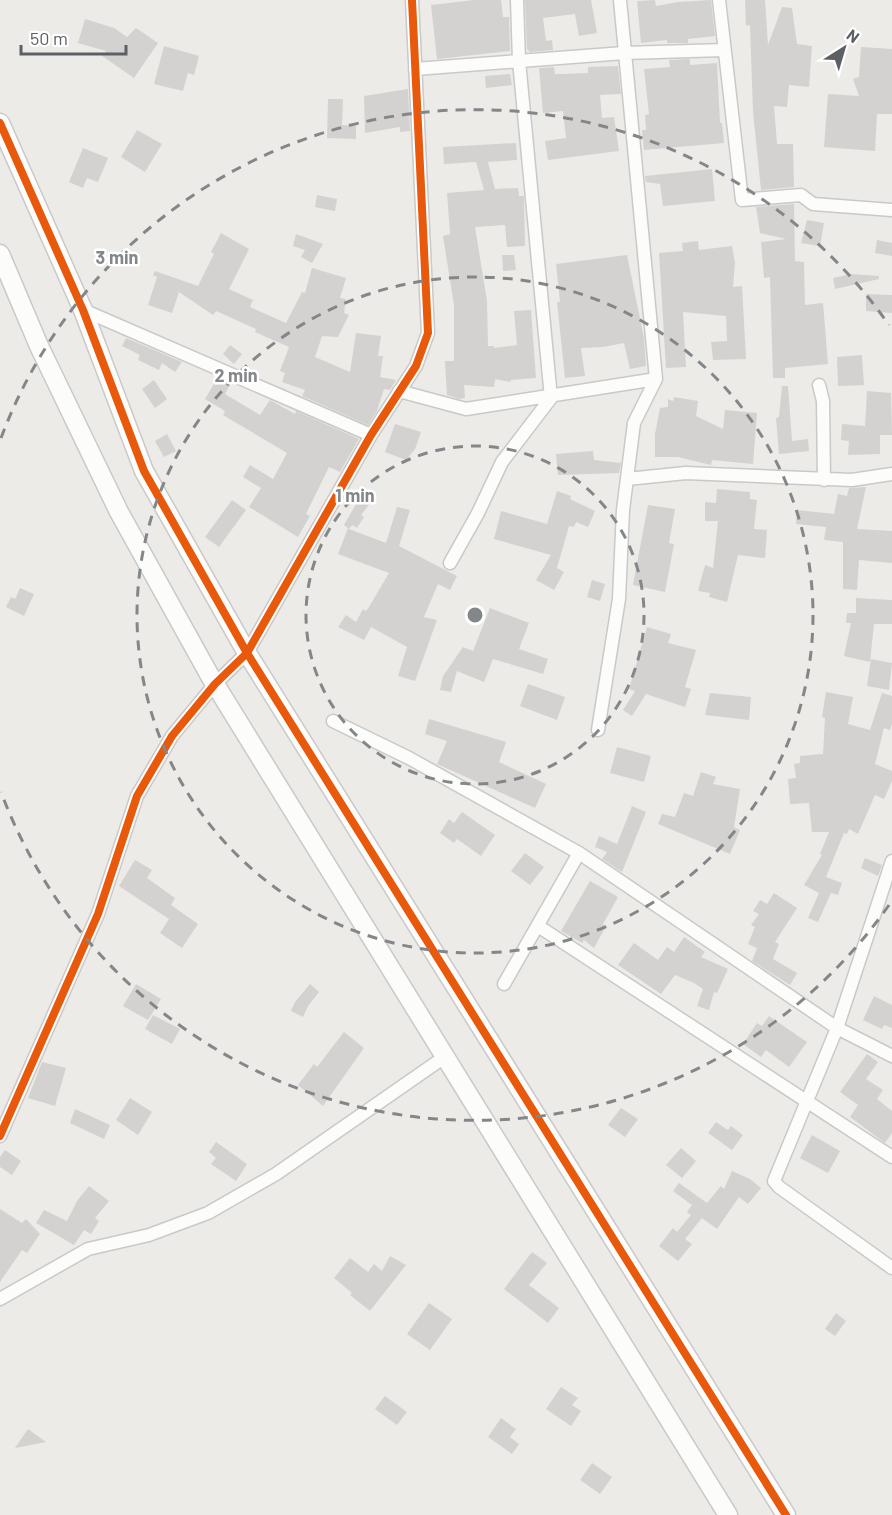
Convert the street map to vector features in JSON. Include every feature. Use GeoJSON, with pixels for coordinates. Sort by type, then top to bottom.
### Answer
{"type":"FeatureCollection","features":[{"type":"Feature","properties":{"kind":"street"},"geometry":{"type":"LineString","coordinates":[[0,1136],[98,914],[137,796],[172,736],[215,684],[247,653],[371,435],[416,366],[428,333],[412,0]]}},
{"type":"Feature","properties":{"kind":"street"},"geometry":{"type":"LineString","coordinates":[[450,563],[478,513],[502,462],[551,398],[519,61],[517,0]]}},
{"type":"Feature","properties":{"kind":"street"},"geometry":{"type":"LineString","coordinates":[[598,730],[619,599],[622,510],[634,423],[656,379],[620,0]]}},
{"type":"Feature","properties":{"kind":"street"},"geometry":{"type":"LineString","coordinates":[[719,0],[742,200],[801,195],[813,204],[892,210]]}},
{"type":"Feature","properties":{"kind":"street"},"geometry":{"type":"LineString","coordinates":[[415,69],[624,53],[724,50]]}},
{"type":"Feature","properties":{"kind":"street"},"geometry":{"type":"LineString","coordinates":[[0,123],[83,310],[144,471],[247,653],[658,1315],[786,1515]]}},
{"type":"Feature","properties":{"kind":"street"},"geometry":{"type":"LineString","coordinates":[[0,254],[39,346],[119,512],[215,684],[728,1515]]}},
{"type":"Feature","properties":{"kind":"street"},"geometry":{"type":"LineString","coordinates":[[83,310],[371,435]]}},
{"type":"Feature","properties":{"kind":"street"},"geometry":{"type":"LineString","coordinates":[[399,391],[466,409],[551,398],[656,379]]}},
{"type":"Feature","properties":{"kind":"street"},"geometry":{"type":"LineString","coordinates":[[819,385],[823,401],[824,480]]}},
{"type":"Feature","properties":{"kind":"street"},"geometry":{"type":"LineString","coordinates":[[627,479],[686,473],[852,480],[892,474]]}},
{"type":"Feature","properties":{"kind":"street"},"geometry":{"type":"LineString","coordinates":[[333,721],[409,758],[579,853],[837,1028],[892,1056]]}},
{"type":"Feature","properties":{"kind":"street"},"geometry":{"type":"LineString","coordinates":[[504,984],[579,853]]}},
{"type":"Feature","properties":{"kind":"street"},"geometry":{"type":"LineString","coordinates":[[892,861],[837,1028],[774,1181],[779,1187],[892,1268]]}},
{"type":"Feature","properties":{"kind":"street"},"geometry":{"type":"LineString","coordinates":[[538,926],[808,1100],[892,1157]]}},
{"type":"Feature","properties":{"kind":"street"},"geometry":{"type":"LineString","coordinates":[[0,1299],[88,1249],[149,1235],[208,1213],[276,1174],[446,1056]]}},
{"type":"Feature","properties":{"kind":"building"},"geometry":{"type":"Polygon","coordinates":[[[474,0],[501,0],[503,17],[509,17],[510,51],[437,59],[431,5],[474,0]]]}},
{"type":"Feature","properties":{"kind":"building"},"geometry":{"type":"Polygon","coordinates":[[[525,0],[591,0],[597,33],[579,36],[575,14],[543,18],[546,41],[552,40],[553,50],[530,52],[527,49],[525,0]]]}},
{"type":"Feature","properties":{"kind":"building"},"geometry":{"type":"Polygon","coordinates":[[[655,0],[656,6],[711,0],[715,36],[688,39],[688,43],[667,43],[667,40],[641,43],[637,1],[655,0]]]}},
{"type":"Feature","properties":{"kind":"building"},"geometry":{"type":"Polygon","coordinates":[[[745,0],[765,0],[768,45],[782,7],[792,8],[797,44],[812,46],[809,87],[789,85],[787,107],[774,106],[777,144],[793,144],[794,187],[761,190],[753,112],[750,25],[746,26],[745,0]]]}},
{"type":"Feature","properties":{"kind":"building"},"geometry":{"type":"Polygon","coordinates":[[[85,19],[114,28],[127,37],[136,28],[158,43],[134,78],[102,56],[106,51],[78,43],[85,19]]]}},
{"type":"Feature","properties":{"kind":"building"},"geometry":{"type":"Polygon","coordinates":[[[164,46],[199,56],[194,75],[188,73],[183,91],[154,84],[164,46]]]}},
{"type":"Feature","properties":{"kind":"building"},"geometry":{"type":"Polygon","coordinates":[[[861,47],[892,49],[892,114],[877,114],[875,151],[824,147],[828,94],[859,96],[853,79],[859,77],[861,47]]]}},
{"type":"Feature","properties":{"kind":"building"},"geometry":{"type":"Polygon","coordinates":[[[690,59],[690,65],[717,63],[720,123],[722,123],[724,143],[644,150],[642,130],[646,130],[645,115],[649,114],[644,69],[670,67],[669,60],[690,59]]]}},
{"type":"Feature","properties":{"kind":"building"},"geometry":{"type":"Polygon","coordinates":[[[618,66],[621,94],[600,95],[602,118],[614,117],[619,151],[548,160],[545,141],[566,138],[563,111],[543,113],[539,68],[554,67],[555,74],[564,74],[588,73],[588,67],[618,66]]]}},
{"type":"Feature","properties":{"kind":"building"},"geometry":{"type":"Polygon","coordinates":[[[510,74],[512,85],[486,88],[485,76],[510,74]]]}},
{"type":"Feature","properties":{"kind":"building"},"geometry":{"type":"Polygon","coordinates":[[[408,89],[410,131],[400,132],[400,127],[365,133],[364,96],[408,89]]]}},
{"type":"Feature","properties":{"kind":"building"},"geometry":{"type":"Polygon","coordinates":[[[328,99],[343,99],[342,125],[356,126],[356,139],[327,138],[328,99]]]}},
{"type":"Feature","properties":{"kind":"building"},"geometry":{"type":"Polygon","coordinates":[[[137,130],[162,144],[145,172],[121,157],[137,130]]]}},
{"type":"Feature","properties":{"kind":"building"},"geometry":{"type":"Polygon","coordinates":[[[516,143],[517,160],[488,162],[495,189],[518,188],[519,196],[524,196],[525,246],[507,247],[505,225],[475,227],[487,301],[488,346],[494,346],[494,348],[517,345],[514,311],[531,310],[536,378],[511,380],[510,382],[495,379],[494,387],[464,385],[465,398],[459,399],[447,395],[445,361],[454,361],[454,305],[443,236],[450,234],[447,193],[484,190],[476,162],[444,164],[443,147],[516,143]]]}},
{"type":"Feature","properties":{"kind":"building"},"geometry":{"type":"Polygon","coordinates":[[[83,148],[108,158],[98,182],[87,178],[83,188],[69,182],[83,148]]]}},
{"type":"Feature","properties":{"kind":"building"},"geometry":{"type":"Polygon","coordinates":[[[712,169],[715,201],[663,206],[660,184],[646,182],[645,176],[712,169]]]}},
{"type":"Feature","properties":{"kind":"building"},"geometry":{"type":"Polygon","coordinates":[[[317,195],[337,199],[335,211],[315,207],[317,195]]]}},
{"type":"Feature","properties":{"kind":"building"},"geometry":{"type":"Polygon","coordinates":[[[794,204],[795,261],[804,262],[805,305],[823,303],[828,364],[785,368],[785,378],[773,378],[770,277],[764,278],[761,242],[786,239],[760,233],[756,207],[794,204]]]}},
{"type":"Feature","properties":{"kind":"building"},"geometry":{"type":"Polygon","coordinates":[[[807,220],[824,223],[820,246],[801,243],[807,220]]]}},
{"type":"Feature","properties":{"kind":"building"},"geometry":{"type":"Polygon","coordinates":[[[221,233],[249,249],[229,289],[253,300],[250,307],[286,323],[302,292],[305,293],[312,268],[346,278],[340,298],[346,299],[344,313],[349,315],[338,337],[322,336],[315,357],[350,372],[356,333],[381,336],[378,356],[383,356],[380,377],[396,380],[390,390],[384,389],[377,411],[368,425],[302,396],[305,390],[282,382],[285,373],[280,371],[289,347],[255,332],[256,329],[216,311],[213,315],[179,292],[172,313],[148,305],[157,277],[153,275],[155,271],[198,286],[214,254],[211,252],[221,233]]]}},
{"type":"Feature","properties":{"kind":"building"},"geometry":{"type":"Polygon","coordinates":[[[296,234],[323,244],[312,263],[301,257],[305,250],[293,246],[296,234]]]}},
{"type":"Feature","properties":{"kind":"building"},"geometry":{"type":"Polygon","coordinates":[[[877,240],[892,243],[892,256],[875,253],[877,240]]]}},
{"type":"Feature","properties":{"kind":"building"},"geometry":{"type":"Polygon","coordinates":[[[698,241],[699,250],[732,246],[735,263],[733,287],[742,286],[746,359],[713,360],[711,342],[727,341],[726,316],[683,312],[686,367],[666,368],[659,253],[683,251],[682,243],[698,241]]]}},
{"type":"Feature","properties":{"kind":"building"},"geometry":{"type":"Polygon","coordinates":[[[502,255],[514,255],[516,270],[503,271],[502,255]]]}},
{"type":"Feature","properties":{"kind":"building"},"geometry":{"type":"Polygon","coordinates":[[[627,255],[644,338],[646,366],[630,369],[624,343],[581,348],[585,376],[565,378],[557,302],[560,302],[556,264],[627,255]]]}},
{"type":"Feature","properties":{"kind":"building"},"geometry":{"type":"Polygon","coordinates":[[[851,274],[879,276],[879,279],[835,289],[833,278],[851,274]]]}},
{"type":"Feature","properties":{"kind":"building"},"geometry":{"type":"Polygon","coordinates":[[[866,294],[892,295],[892,313],[866,311],[866,294]]]}},
{"type":"Feature","properties":{"kind":"building"},"geometry":{"type":"Polygon","coordinates":[[[126,338],[182,362],[175,372],[162,363],[159,370],[138,360],[140,355],[122,346],[126,338]]]}},
{"type":"Feature","properties":{"kind":"building"},"geometry":{"type":"Polygon","coordinates":[[[230,345],[242,354],[234,364],[223,354],[230,345]]]}},
{"type":"Feature","properties":{"kind":"building"},"geometry":{"type":"Polygon","coordinates":[[[862,355],[864,385],[838,386],[837,357],[862,355]]]}},
{"type":"Feature","properties":{"kind":"building"},"geometry":{"type":"Polygon","coordinates":[[[218,377],[231,383],[225,394],[260,415],[270,400],[295,414],[296,411],[359,439],[340,472],[329,467],[306,514],[310,516],[298,537],[249,507],[261,488],[243,477],[250,465],[273,479],[287,453],[223,415],[225,411],[205,399],[218,377]]]}},
{"type":"Feature","properties":{"kind":"building"},"geometry":{"type":"Polygon","coordinates":[[[154,380],[167,399],[155,408],[142,389],[154,380]]]}},
{"type":"Feature","properties":{"kind":"building"},"geometry":{"type":"Polygon","coordinates":[[[782,386],[788,386],[792,441],[808,439],[809,451],[779,454],[776,418],[779,417],[782,386]]]}},
{"type":"Feature","properties":{"kind":"building"},"geometry":{"type":"Polygon","coordinates":[[[867,391],[891,393],[892,435],[880,435],[880,454],[848,455],[849,441],[841,440],[842,424],[865,426],[867,391]]]}},
{"type":"Feature","properties":{"kind":"building"},"geometry":{"type":"Polygon","coordinates":[[[674,397],[698,401],[696,416],[723,429],[725,410],[757,413],[753,464],[712,460],[711,465],[678,457],[655,457],[655,434],[660,408],[668,407],[668,399],[673,401],[674,397]]]}},
{"type":"Feature","properties":{"kind":"building"},"geometry":{"type":"Polygon","coordinates":[[[395,424],[421,432],[415,449],[406,460],[385,452],[395,424]]]}},
{"type":"Feature","properties":{"kind":"building"},"geometry":{"type":"Polygon","coordinates":[[[167,434],[176,451],[164,457],[155,441],[167,434]]]}},
{"type":"Feature","properties":{"kind":"building"},"geometry":{"type":"Polygon","coordinates":[[[593,451],[594,460],[621,463],[619,473],[558,475],[556,454],[593,451]]]}},
{"type":"Feature","properties":{"kind":"building"},"geometry":{"type":"Polygon","coordinates":[[[866,487],[857,529],[892,531],[892,563],[859,560],[857,590],[843,589],[843,542],[824,540],[826,527],[796,524],[797,510],[834,514],[838,494],[847,496],[849,488],[866,487]]]}},
{"type":"Feature","properties":{"kind":"building"},"geometry":{"type":"Polygon","coordinates":[[[717,489],[750,492],[750,499],[757,500],[754,529],[767,530],[765,558],[738,555],[727,602],[709,597],[710,593],[698,591],[705,565],[713,568],[718,521],[705,521],[705,502],[716,503],[717,489]]]}},
{"type":"Feature","properties":{"kind":"building"},"geometry":{"type":"Polygon","coordinates":[[[557,491],[571,496],[570,499],[595,511],[588,527],[576,522],[574,527],[569,526],[557,568],[564,572],[554,590],[536,580],[551,555],[494,539],[501,511],[547,524],[557,491]]]}},
{"type":"Feature","properties":{"kind":"building"},"geometry":{"type":"Polygon","coordinates":[[[362,494],[374,498],[361,515],[364,517],[357,528],[352,525],[349,529],[386,543],[397,507],[410,510],[399,546],[457,576],[450,590],[438,584],[424,617],[437,620],[415,681],[398,676],[407,647],[371,627],[364,640],[338,627],[346,615],[356,622],[363,609],[366,611],[369,607],[389,573],[338,554],[348,528],[344,525],[362,494]]]}},
{"type":"Feature","properties":{"kind":"building"},"geometry":{"type":"Polygon","coordinates":[[[232,500],[246,510],[219,547],[205,537],[232,500]]]}},
{"type":"Feature","properties":{"kind":"building"},"geometry":{"type":"Polygon","coordinates":[[[648,505],[675,509],[669,543],[674,544],[665,592],[633,585],[648,505]]]}},
{"type":"Feature","properties":{"kind":"building"},"geometry":{"type":"Polygon","coordinates":[[[592,580],[605,584],[600,601],[587,597],[592,580]]]}},
{"type":"Feature","properties":{"kind":"building"},"geometry":{"type":"Polygon","coordinates":[[[20,588],[34,594],[24,616],[6,607],[11,597],[15,599],[20,588]]]}},
{"type":"Feature","properties":{"kind":"building"},"geometry":{"type":"Polygon","coordinates":[[[856,598],[892,600],[892,624],[874,624],[870,662],[844,656],[851,623],[846,623],[847,613],[856,613],[856,598]]]}},
{"type":"Feature","properties":{"kind":"building"},"geometry":{"type":"Polygon","coordinates":[[[490,608],[529,623],[519,649],[548,659],[543,674],[493,659],[484,682],[457,671],[451,692],[440,690],[443,676],[463,647],[473,651],[490,608]]]}},
{"type":"Feature","properties":{"kind":"building"},"geometry":{"type":"Polygon","coordinates":[[[647,627],[671,634],[668,643],[696,650],[685,687],[691,689],[685,707],[646,694],[632,716],[623,710],[635,691],[629,689],[647,627]]]}},
{"type":"Feature","properties":{"kind":"building"},"geometry":{"type":"Polygon","coordinates":[[[871,659],[892,663],[889,690],[867,686],[871,659]]]}},
{"type":"Feature","properties":{"kind":"building"},"geometry":{"type":"Polygon","coordinates":[[[528,684],[565,697],[557,720],[520,706],[528,684]]]}},
{"type":"Feature","properties":{"kind":"building"},"geometry":{"type":"Polygon","coordinates":[[[826,692],[853,697],[848,724],[870,730],[882,693],[892,696],[892,724],[890,730],[884,728],[875,764],[892,771],[892,781],[884,799],[875,795],[858,834],[849,829],[847,834],[844,833],[826,877],[842,883],[838,895],[831,893],[818,922],[808,918],[819,893],[804,885],[822,855],[820,854],[829,832],[812,832],[809,803],[790,804],[788,779],[796,778],[794,764],[800,763],[800,756],[823,754],[825,718],[822,717],[826,692]]]}},
{"type":"Feature","properties":{"kind":"building"},"geometry":{"type":"Polygon","coordinates":[[[710,693],[751,697],[749,720],[705,715],[710,693]]]}},
{"type":"Feature","properties":{"kind":"building"},"geometry":{"type":"Polygon","coordinates":[[[429,719],[506,742],[499,762],[546,784],[535,808],[437,764],[447,741],[425,734],[429,719]]]}},
{"type":"Feature","properties":{"kind":"building"},"geometry":{"type":"Polygon","coordinates":[[[617,747],[651,756],[644,782],[610,773],[617,747]]]}},
{"type":"Feature","properties":{"kind":"building"},"geometry":{"type":"Polygon","coordinates":[[[701,772],[716,777],[713,784],[740,789],[734,827],[740,830],[730,854],[658,824],[662,814],[675,817],[684,793],[693,796],[701,772]]]}},
{"type":"Feature","properties":{"kind":"building"},"geometry":{"type":"Polygon","coordinates":[[[632,806],[646,812],[622,872],[602,859],[607,852],[595,847],[599,836],[617,844],[632,806]]]}},
{"type":"Feature","properties":{"kind":"building"},"geometry":{"type":"Polygon","coordinates":[[[462,812],[495,835],[481,856],[457,839],[454,843],[440,833],[449,819],[454,823],[462,812]]]}},
{"type":"Feature","properties":{"kind":"building"},"geometry":{"type":"Polygon","coordinates":[[[525,853],[544,867],[530,885],[511,871],[525,853]]]}},
{"type":"Feature","properties":{"kind":"building"},"geometry":{"type":"Polygon","coordinates":[[[865,858],[882,865],[878,876],[861,868],[865,858]]]}},
{"type":"Feature","properties":{"kind":"building"},"geometry":{"type":"Polygon","coordinates":[[[135,860],[152,870],[147,878],[175,898],[171,905],[198,924],[182,948],[160,933],[169,919],[119,886],[135,860]]]}},
{"type":"Feature","properties":{"kind":"building"},"geometry":{"type":"Polygon","coordinates":[[[590,881],[618,897],[603,924],[606,926],[594,948],[584,940],[582,943],[561,931],[590,881]]]}},
{"type":"Feature","properties":{"kind":"building"},"geometry":{"type":"Polygon","coordinates":[[[774,893],[797,908],[775,942],[779,944],[773,959],[797,973],[790,985],[752,961],[757,948],[748,944],[755,927],[751,925],[759,914],[753,911],[760,900],[767,904],[774,893]]]}},
{"type":"Feature","properties":{"kind":"building"},"geometry":{"type":"Polygon","coordinates":[[[684,937],[705,952],[701,957],[728,969],[717,993],[714,992],[709,1010],[697,1006],[703,989],[694,983],[675,975],[661,994],[618,965],[634,943],[658,960],[667,947],[674,952],[684,937]]]}},
{"type":"Feature","properties":{"kind":"building"},"geometry":{"type":"Polygon","coordinates":[[[136,984],[161,999],[148,1020],[123,1006],[136,984]]]}},
{"type":"Feature","properties":{"kind":"building"},"geometry":{"type":"Polygon","coordinates":[[[310,984],[319,992],[303,1017],[291,1011],[295,1002],[310,984]]]}},
{"type":"Feature","properties":{"kind":"building"},"geometry":{"type":"Polygon","coordinates":[[[874,996],[892,1005],[892,1028],[884,1025],[882,1029],[863,1020],[874,996]]]}},
{"type":"Feature","properties":{"kind":"building"},"geometry":{"type":"Polygon","coordinates":[[[153,1015],[180,1029],[172,1044],[145,1029],[153,1015]]]}},
{"type":"Feature","properties":{"kind":"building"},"geometry":{"type":"Polygon","coordinates":[[[769,1016],[807,1042],[789,1067],[766,1050],[761,1057],[743,1044],[757,1023],[762,1026],[769,1016]]]}},
{"type":"Feature","properties":{"kind":"building"},"geometry":{"type":"Polygon","coordinates":[[[344,1032],[364,1048],[323,1106],[298,1085],[314,1064],[317,1067],[344,1032]]]}},
{"type":"Feature","properties":{"kind":"building"},"geometry":{"type":"Polygon","coordinates":[[[867,1054],[878,1062],[866,1079],[883,1090],[877,1099],[892,1111],[892,1133],[885,1143],[850,1117],[858,1105],[840,1092],[867,1054]]]}},
{"type":"Feature","properties":{"kind":"building"},"geometry":{"type":"Polygon","coordinates":[[[42,1062],[66,1068],[55,1106],[28,1098],[42,1062]]]}},
{"type":"Feature","properties":{"kind":"building"},"geometry":{"type":"Polygon","coordinates":[[[130,1098],[152,1112],[138,1135],[116,1120],[130,1098]]]}},
{"type":"Feature","properties":{"kind":"building"},"geometry":{"type":"Polygon","coordinates":[[[621,1108],[638,1119],[625,1137],[608,1125],[621,1108]]]}},
{"type":"Feature","properties":{"kind":"building"},"geometry":{"type":"Polygon","coordinates":[[[75,1109],[110,1125],[104,1139],[70,1123],[75,1109]]]}},
{"type":"Feature","properties":{"kind":"building"},"geometry":{"type":"Polygon","coordinates":[[[716,1122],[728,1130],[731,1126],[743,1135],[732,1150],[708,1133],[716,1122]]]}},
{"type":"Feature","properties":{"kind":"building"},"geometry":{"type":"Polygon","coordinates":[[[812,1135],[840,1151],[828,1173],[800,1158],[812,1135]]]}},
{"type":"Feature","properties":{"kind":"building"},"geometry":{"type":"Polygon","coordinates":[[[216,1142],[247,1164],[236,1181],[211,1164],[216,1158],[209,1152],[216,1142]]]}},
{"type":"Feature","properties":{"kind":"building"},"geometry":{"type":"Polygon","coordinates":[[[681,1148],[696,1161],[682,1178],[666,1165],[681,1148]]]}},
{"type":"Feature","properties":{"kind":"building"},"geometry":{"type":"Polygon","coordinates":[[[5,1150],[21,1161],[12,1175],[0,1167],[0,1157],[5,1150]]]}},
{"type":"Feature","properties":{"kind":"building"},"geometry":{"type":"Polygon","coordinates":[[[732,1171],[750,1179],[761,1188],[748,1204],[739,1197],[717,1229],[702,1218],[685,1239],[692,1244],[678,1261],[659,1246],[673,1228],[677,1232],[691,1215],[687,1212],[692,1205],[673,1191],[679,1183],[707,1203],[721,1186],[724,1189],[732,1171]]]}},
{"type":"Feature","properties":{"kind":"building"},"geometry":{"type":"Polygon","coordinates":[[[89,1186],[109,1201],[95,1218],[99,1221],[91,1234],[84,1230],[74,1245],[36,1223],[44,1210],[67,1221],[77,1201],[89,1186]]]}},
{"type":"Feature","properties":{"kind":"building"},"geometry":{"type":"Polygon","coordinates":[[[0,1209],[22,1223],[26,1219],[40,1234],[27,1253],[22,1250],[0,1282],[0,1209]]]}},
{"type":"Feature","properties":{"kind":"building"},"geometry":{"type":"Polygon","coordinates":[[[532,1252],[547,1263],[529,1285],[559,1308],[548,1323],[504,1289],[532,1252]]]}},
{"type":"Feature","properties":{"kind":"building"},"geometry":{"type":"Polygon","coordinates":[[[390,1256],[406,1265],[370,1311],[334,1278],[350,1258],[368,1272],[374,1264],[382,1271],[390,1256]]]}},
{"type":"Feature","properties":{"kind":"building"},"geometry":{"type":"Polygon","coordinates":[[[429,1303],[452,1319],[430,1350],[407,1334],[429,1303]]]}},
{"type":"Feature","properties":{"kind":"building"},"geometry":{"type":"Polygon","coordinates":[[[836,1313],[846,1321],[835,1336],[825,1329],[836,1313]]]}},
{"type":"Feature","properties":{"kind":"building"},"geometry":{"type":"Polygon","coordinates":[[[561,1387],[578,1398],[572,1405],[581,1411],[571,1426],[546,1409],[561,1387]]]}},
{"type":"Feature","properties":{"kind":"building"},"geometry":{"type":"Polygon","coordinates":[[[385,1396],[407,1412],[397,1425],[375,1409],[385,1396]]]}},
{"type":"Feature","properties":{"kind":"building"},"geometry":{"type":"Polygon","coordinates":[[[501,1418],[516,1429],[510,1437],[519,1444],[512,1454],[488,1437],[501,1418]]]}},
{"type":"Feature","properties":{"kind":"building"},"geometry":{"type":"Polygon","coordinates":[[[28,1429],[46,1442],[15,1448],[28,1429]]]}},
{"type":"Feature","properties":{"kind":"building"},"geometry":{"type":"Polygon","coordinates":[[[592,1463],[612,1477],[600,1494],[580,1480],[592,1463]]]}},
{"type":"Feature","properties":{"kind":"cycle path"},"geometry":{"type":"LineString","coordinates":[[0,1136],[98,914],[137,796],[172,736],[215,684],[247,653],[371,435],[416,366],[428,333],[412,0]]}},
{"type":"Feature","properties":{"kind":"cycle path"},"geometry":{"type":"LineString","coordinates":[[0,123],[83,310],[144,471],[247,653],[786,1515]]}}]}
